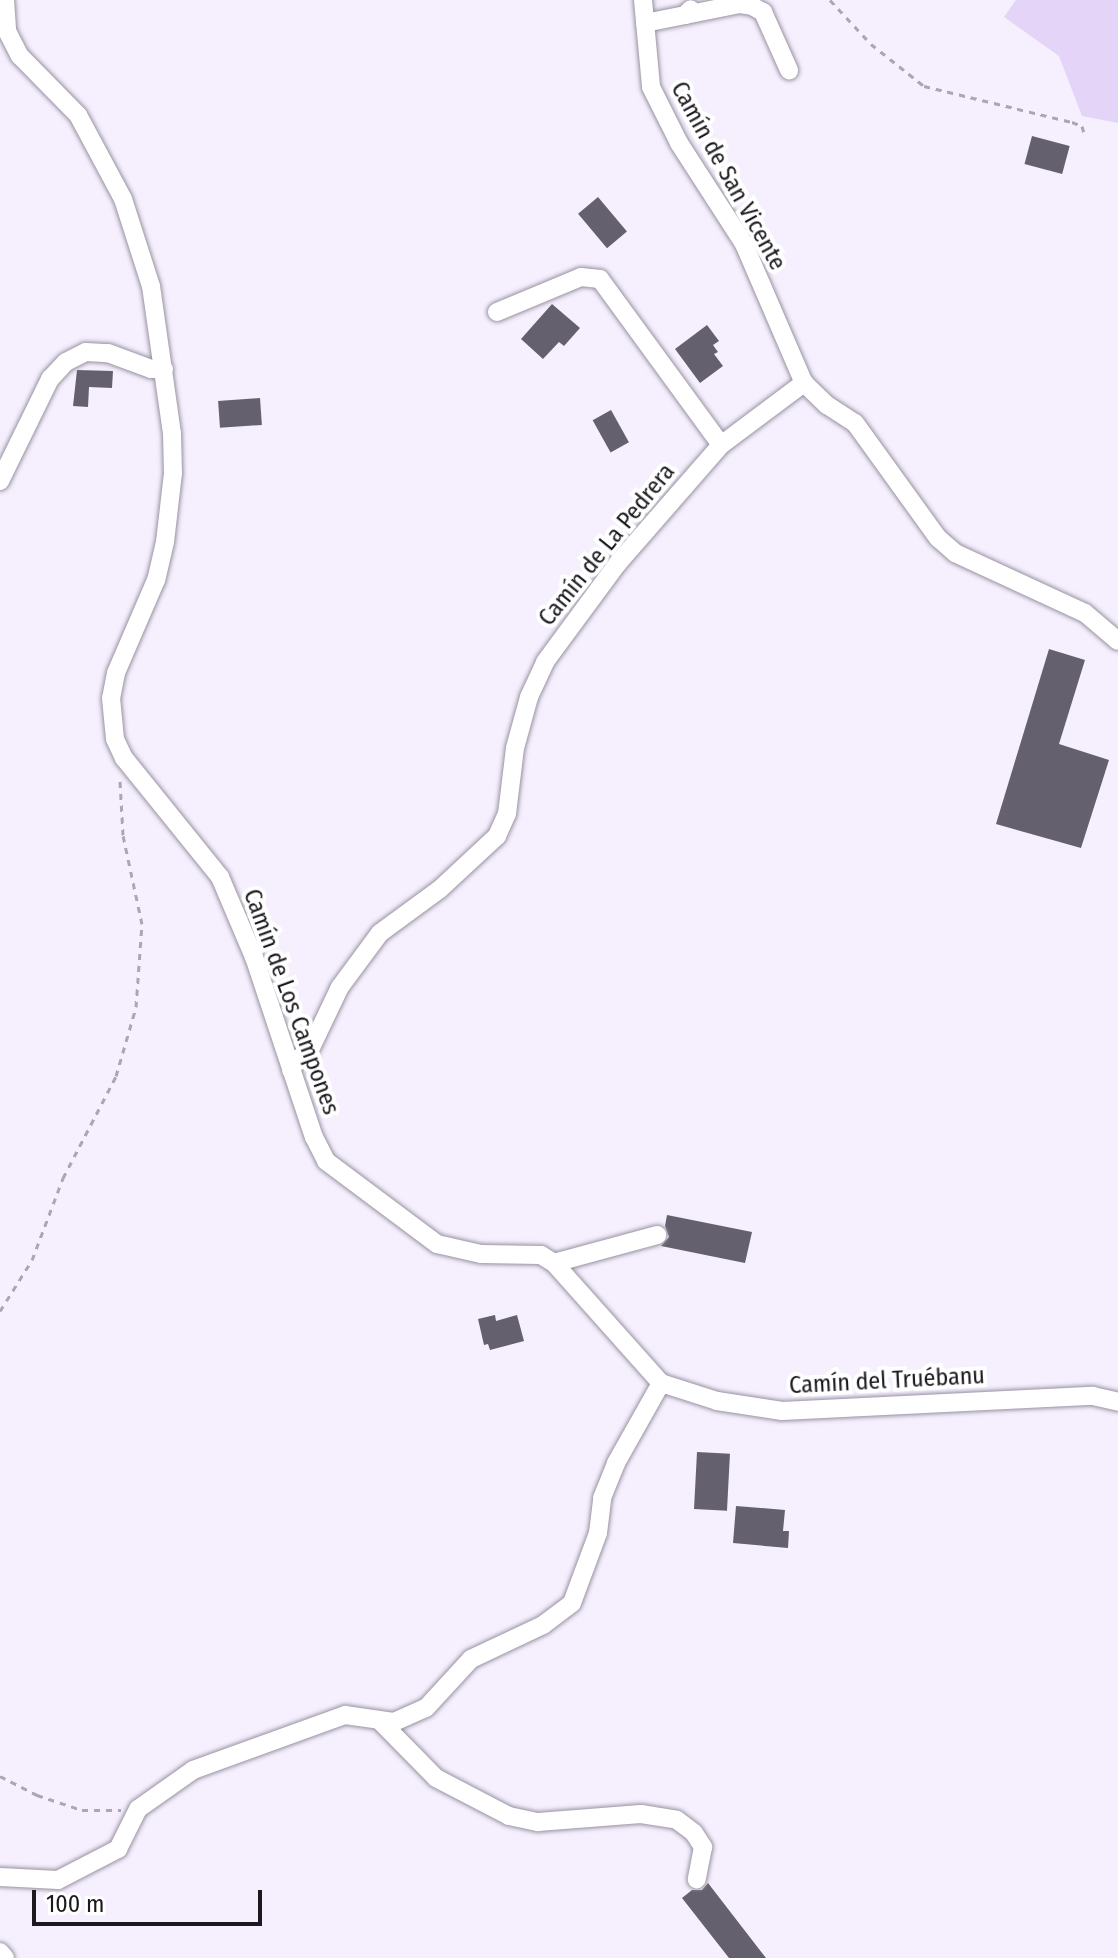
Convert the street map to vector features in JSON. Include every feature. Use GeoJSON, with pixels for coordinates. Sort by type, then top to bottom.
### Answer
{"type":"FeatureCollection","features":[{"type":"Feature","properties":{"kind":"street","name":"Camín de Los Campones"},"geometry":{"type":"LineString","coordinates":[[5,0],[4,34],[20,56],[78,115],[123,199],[151,286],[164,369],[172,433],[165,542],[156,580],[116,673],[111,698],[115,739],[124,758],[220,877],[254,957],[314,1137],[326,1161],[437,1244],[481,1254],[541,1255],[554,1263]]}},
{"type":"Feature","properties":{"kind":"street","name":"Camín de San Vicente"},"geometry":{"type":"LineString","coordinates":[[643,0],[651,87],[679,143],[744,244],[804,383],[827,405],[855,423],[938,538],[955,553],[1085,613],[1118,641]]}},
{"type":"Feature","properties":{"kind":"street"},"geometry":{"type":"LineString","coordinates":[[685,15],[701,0]]}},
{"type":"Feature","properties":{"kind":"street"},"geometry":{"type":"LineString","coordinates":[[645,23],[740,4],[763,12],[789,70]]}},
{"type":"Feature","properties":{"kind":"street"},"geometry":{"type":"LineString","coordinates":[[497,312],[581,277],[600,279],[721,445]]}},
{"type":"Feature","properties":{"kind":"street"},"geometry":{"type":"LineString","coordinates":[[0,481],[50,379],[66,362],[86,352],[108,353],[151,369],[164,369]]}},
{"type":"Feature","properties":{"kind":"street","name":"Camín de La Pedrera"},"geometry":{"type":"LineString","coordinates":[[291,1070],[297,1059],[308,1054],[340,987],[380,933],[440,889],[497,836],[507,814],[515,748],[529,697],[545,662],[618,563],[721,445],[804,383]]}},
{"type":"Feature","properties":{"kind":"street"},"geometry":{"type":"LineString","coordinates":[[0,1877],[58,1880],[118,1849],[138,1809],[193,1770],[345,1715],[394,1722],[426,1708],[446,1681],[471,1659],[543,1625],[572,1603],[598,1533],[602,1498],[616,1463],[661,1383],[554,1263],[657,1235]]}},
{"type":"Feature","properties":{"kind":"street","name":"Camín del Truébanu"},"geometry":{"type":"LineString","coordinates":[[661,1383],[717,1401],[782,1411],[1093,1396],[1118,1402]]}},
{"type":"Feature","properties":{"kind":"street"},"geometry":{"type":"LineString","coordinates":[[380,1721],[436,1778],[509,1816],[538,1822],[641,1814],[677,1820],[694,1833],[703,1847],[697,1879]]}},
{"type":"Feature","properties":{"kind":"street"},"geometry":{"type":"LineString","coordinates":[[0,1952],[5,1958]]}},
{"type":"Feature","properties":{"kind":"path"},"geometry":{"type":"LineString","coordinates":[[830,0],[871,44],[924,86],[1072,122],[1082,126],[1084,133]]}},
{"type":"Feature","properties":{"kind":"path"},"geometry":{"type":"LineString","coordinates":[[0,1311],[32,1260],[63,1178],[116,1076],[136,1007],[142,924],[123,835],[120,781],[124,758]]}},
{"type":"Feature","properties":{"kind":"path"},"geometry":{"type":"LineString","coordinates":[[0,1776],[37,1795],[82,1810],[138,1809]]}},
{"type":"Feature","properties":{"kind":"shaded area"},"geometry":{"type":"Polygon","coordinates":[[[1016,0],[1118,0],[1118,123],[1082,116],[1059,56],[1004,17],[1016,0]]]}},
{"type":"Feature","properties":{"kind":"building"},"geometry":{"type":"Polygon","coordinates":[[[1032,136],[1070,146],[1062,174],[1024,164],[1032,136]]]}},
{"type":"Feature","properties":{"kind":"building"},"geometry":{"type":"Polygon","coordinates":[[[598,197],[627,231],[607,248],[578,214],[598,197]]]}},
{"type":"Feature","properties":{"kind":"building"},"geometry":{"type":"Polygon","coordinates":[[[552,304],[580,328],[564,346],[559,342],[543,359],[521,339],[552,304]]]}},
{"type":"Feature","properties":{"kind":"building"},"geometry":{"type":"Polygon","coordinates":[[[707,325],[719,341],[713,345],[718,352],[714,354],[723,366],[700,383],[675,349],[707,325]]]}},
{"type":"Feature","properties":{"kind":"building"},"geometry":{"type":"Polygon","coordinates":[[[77,370],[113,371],[112,388],[89,387],[88,407],[73,406],[77,370]]]}},
{"type":"Feature","properties":{"kind":"building"},"geometry":{"type":"Polygon","coordinates":[[[260,398],[262,425],[220,428],[218,401],[260,398]]]}},
{"type":"Feature","properties":{"kind":"building"},"geometry":{"type":"Polygon","coordinates":[[[611,410],[629,442],[611,453],[593,420],[611,410]]]}},
{"type":"Feature","properties":{"kind":"building"},"geometry":{"type":"Polygon","coordinates":[[[1049,649],[1085,660],[1059,744],[1109,760],[1081,848],[996,824],[1049,649]]]}},
{"type":"Feature","properties":{"kind":"building"},"geometry":{"type":"Polygon","coordinates":[[[667,1215],[752,1232],[745,1263],[661,1246],[669,1237],[665,1226],[667,1215]]]}},
{"type":"Feature","properties":{"kind":"building"},"geometry":{"type":"Polygon","coordinates":[[[495,1315],[496,1321],[517,1315],[524,1341],[490,1350],[488,1344],[484,1345],[478,1319],[495,1315]]]}},
{"type":"Feature","properties":{"kind":"building"},"geometry":{"type":"Polygon","coordinates":[[[697,1452],[730,1454],[727,1511],[694,1509],[697,1452]]]}},
{"type":"Feature","properties":{"kind":"building"},"geometry":{"type":"Polygon","coordinates":[[[736,1506],[785,1510],[783,1531],[789,1531],[788,1548],[733,1543],[736,1506]]]}},
{"type":"Feature","properties":{"kind":"building"},"geometry":{"type":"Polygon","coordinates":[[[708,1883],[766,1958],[729,1958],[682,1898],[692,1890],[702,1890],[708,1883]]]}}]}
